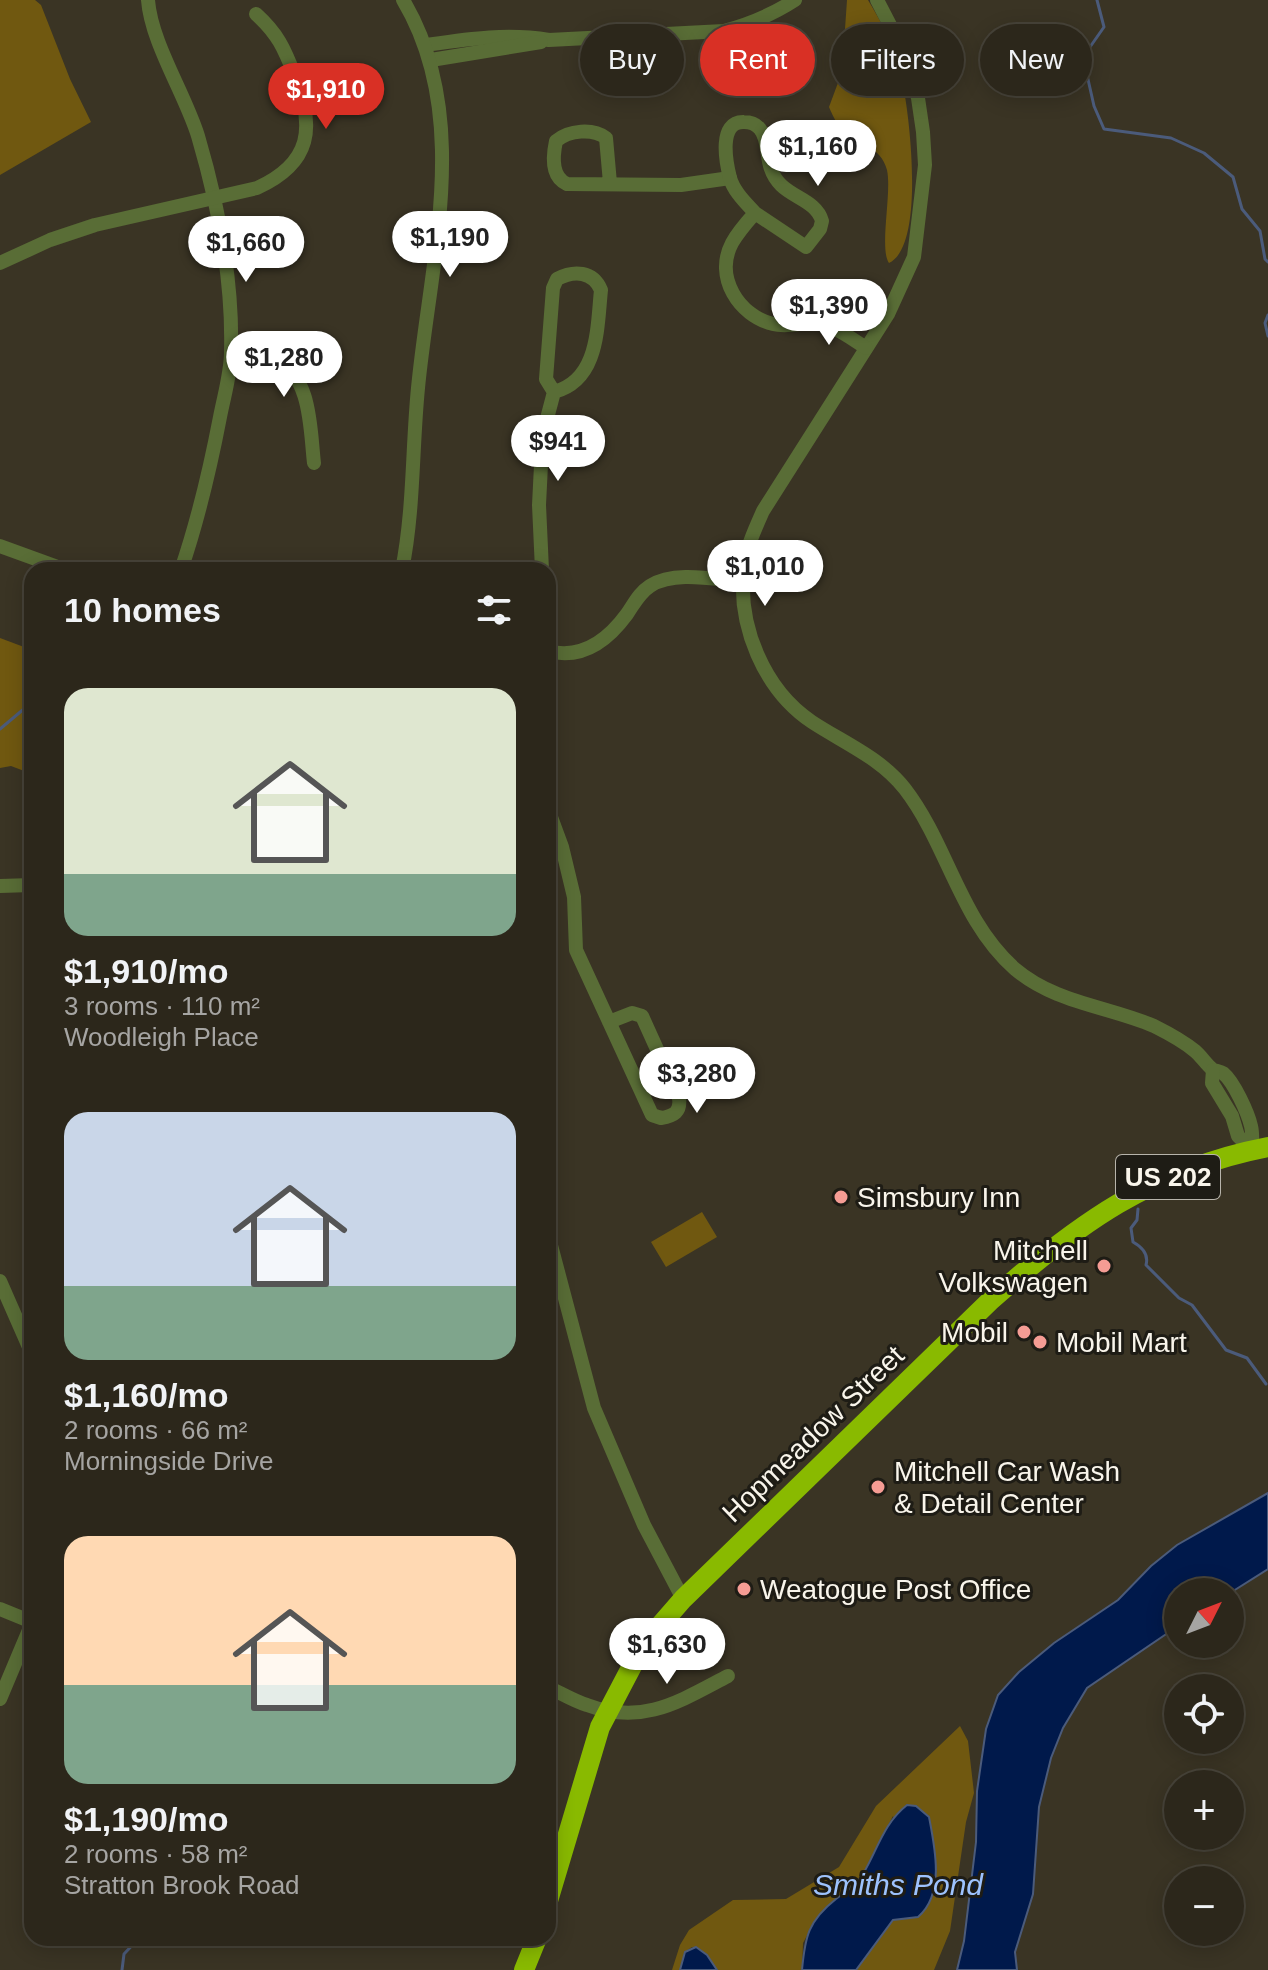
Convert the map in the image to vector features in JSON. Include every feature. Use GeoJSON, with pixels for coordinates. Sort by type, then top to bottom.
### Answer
{"type":"FeatureCollection","features":[{"type":"Feature","properties":{"kind":"highway","name":"Hopmeadow Street"},"geometry":{"type":"LineString","coordinates":[[556,1872],[590,1751],[607,1711],[643,1645],[683,1599],[990,1301],[1043,1254],[1090,1219],[1174,1174],[1195,1165],[1260,1149]]}},
{"type":"Feature","properties":{"kind":"highway"},"geometry":{"type":"LineString","coordinates":[[524,1970],[534,1946]]}},
{"type":"Feature","properties":{"kind":"street"},"geometry":{"type":"LineString","coordinates":[[148,0],[160,41],[197,133],[215,198],[227,277],[231,352],[211,465],[184,562]]}},
{"type":"Feature","properties":{"kind":"street"},"geometry":{"type":"LineString","coordinates":[[403,0],[429,52],[439,98],[441,185],[416,401],[408,537],[403,562]]}},
{"type":"Feature","properties":{"kind":"street"},"geometry":{"type":"LineString","coordinates":[[429,52],[507,36],[549,40],[724,31],[762,19],[795,0]]}},
{"type":"Feature","properties":{"kind":"street"},"geometry":{"type":"LineString","coordinates":[[877,0],[904,52],[920,109],[925,165],[914,257],[888,314],[763,511],[752,535],[743,582],[750,637],[770,677],[809,720],[890,772],[904,788],[919,809],[981,932],[1015,969],[1052,994],[1152,1026],[1198,1053],[1213,1070],[1212,1083],[1232,1116],[1238,1136],[1260,1149]]}},
{"type":"Feature","properties":{"kind":"street"},"geometry":{"type":"LineString","coordinates":[[0,263],[50,240],[95,225],[257,188],[274,180],[295,161],[307,133],[306,105],[276,32],[256,14]]}},
{"type":"Feature","properties":{"kind":"street"},"geometry":{"type":"LineString","coordinates":[[741,122],[754,124],[761,129],[773,176],[784,188],[817,210],[822,221],[820,229],[806,247],[755,213],[730,178],[726,135],[731,125],[741,122]]}},
{"type":"Feature","properties":{"kind":"street"},"geometry":{"type":"LineString","coordinates":[[610,183],[606,138],[599,133],[570,133],[556,141],[555,173],[559,181],[567,184],[681,185],[730,178]]}},
{"type":"Feature","properties":{"kind":"street"},"geometry":{"type":"LineString","coordinates":[[755,213],[732,242],[727,255],[727,272],[736,299],[746,311],[761,321],[778,326],[817,323],[837,330],[866,348]]}},
{"type":"Feature","properties":{"kind":"street"},"geometry":{"type":"LineString","coordinates":[[542,562],[539,485],[545,426],[554,392],[546,379],[553,288],[557,279],[565,275],[589,275],[597,281],[601,290],[594,355],[578,378],[566,389],[554,392]]}},
{"type":"Feature","properties":{"kind":"street"},"geometry":{"type":"LineString","coordinates":[[231,352],[273,358],[285,365],[294,377],[306,399],[314,463]]}},
{"type":"Feature","properties":{"kind":"street"},"geometry":{"type":"LineString","coordinates":[[0,546],[44,562]]}},
{"type":"Feature","properties":{"kind":"street"},"geometry":{"type":"LineString","coordinates":[[556,653],[590,649],[608,637],[636,599],[650,586],[665,580],[743,582]]}},
{"type":"Feature","properties":{"kind":"street"},"geometry":{"type":"LineString","coordinates":[[556,831],[574,897],[576,950],[609,1022],[652,1115],[661,1118],[676,1113],[680,1106],[679,1098],[642,1016],[632,1013],[609,1022]]}},
{"type":"Feature","properties":{"kind":"street"},"geometry":{"type":"LineString","coordinates":[[0,886],[24,885]]}},
{"type":"Feature","properties":{"kind":"street"},"geometry":{"type":"LineString","coordinates":[[556,1264],[594,1408],[644,1525],[683,1599]]}},
{"type":"Feature","properties":{"kind":"street"},"geometry":{"type":"LineString","coordinates":[[0,1281],[24,1336]]}},
{"type":"Feature","properties":{"kind":"street"},"geometry":{"type":"LineString","coordinates":[[0,1609],[24,1619]]}},
{"type":"Feature","properties":{"kind":"street"},"geometry":{"type":"LineString","coordinates":[[0,1699],[24,1641]]}},
{"type":"Feature","properties":{"kind":"street"},"geometry":{"type":"LineString","coordinates":[[556,1691],[588,1706],[640,1714],[684,1699],[728,1676]]}},
{"type":"Feature","properties":{"kind":"shaded area"},"geometry":{"type":"Polygon","coordinates":[[[0,0],[35,0],[41,5],[70,79],[91,122],[0,175],[0,0]]]}},
{"type":"Feature","properties":{"kind":"shaded area"},"geometry":{"type":"Polygon","coordinates":[[[847,0],[868,0],[882,24],[845,24],[847,0]]]}},
{"type":"Feature","properties":{"kind":"shaded area"},"geometry":{"type":"Polygon","coordinates":[[[833,96],[905,96],[911,152],[911,208],[900,252],[889,263],[885,246],[888,180],[884,162],[874,150],[842,129],[829,107],[833,96]]]}},
{"type":"Feature","properties":{"kind":"shaded area"},"geometry":{"type":"Polygon","coordinates":[[[0,638],[24,647],[24,771],[11,766],[0,768],[0,638]]]}},
{"type":"Feature","properties":{"kind":"shaded area"},"geometry":{"type":"Polygon","coordinates":[[[702,1212],[717,1237],[666,1267],[651,1242],[702,1212]]]}},
{"type":"Feature","properties":{"kind":"shaded area"},"geometry":{"type":"Polygon","coordinates":[[[960,1726],[968,1741],[974,1793],[966,1822],[950,1931],[934,1970],[856,1970],[893,1920],[918,1917],[893,1816],[862,1876],[816,1919],[803,1943],[802,1970],[717,1970],[707,1955],[692,1947],[685,1952],[680,1970],[672,1970],[680,1945],[689,1930],[733,1900],[786,1899],[839,1867],[876,1806],[960,1726]]]}},
{"type":"Feature","properties":{"kind":"water"},"geometry":{"type":"Polygon","coordinates":[[[1268,1493],[1268,1569],[1244,1584],[1244,1578],[1164,1578],[1164,1636],[1087,1688],[1063,1728],[1051,1758],[1039,1807],[1033,1894],[1015,1952],[1017,1970],[957,1970],[964,1941],[976,1842],[977,1791],[986,1729],[998,1695],[1019,1672],[1054,1643],[1118,1600],[1177,1545],[1268,1493]]]}},
{"type":"Feature","properties":{"kind":"water","name":"Smiths Pond"},"geometry":{"type":"Polygon","coordinates":[[[907,1805],[916,1806],[929,1817],[936,1870],[932,1896],[926,1907],[918,1917],[893,1920],[856,1970],[802,1970],[807,1939],[814,1922],[861,1878],[886,1829],[907,1805]]]}},
{"type":"Feature","properties":{"kind":"water"},"geometry":{"type":"Polygon","coordinates":[[[696,1947],[707,1955],[717,1970],[680,1970],[685,1952],[696,1947]]]}},
{"type":"Feature","properties":{"kind":"waterway"},"geometry":{"type":"LineString","coordinates":[[1097,0],[1104,27],[1083,57],[1094,106],[1104,129],[1171,138],[1204,153],[1233,177],[1242,209],[1260,231],[1268,262]]}},
{"type":"Feature","properties":{"kind":"waterway"},"geometry":{"type":"LineString","coordinates":[[1268,315],[1265,323],[1268,336]]}},
{"type":"Feature","properties":{"kind":"waterway"},"geometry":{"type":"LineString","coordinates":[[0,729],[24,709]]}},
{"type":"Feature","properties":{"kind":"waterway"},"geometry":{"type":"LineString","coordinates":[[1138,1209],[1137,1220],[1131,1228],[1133,1242],[1146,1254],[1146,1265],[1179,1298],[1192,1305],[1226,1350],[1247,1358],[1266,1384]]}},
{"type":"Feature","properties":{"kind":"waterway"},"geometry":{"type":"LineString","coordinates":[[122,1970],[124,1954],[132,1946]]}},
{"type":"Feature","properties":{"kind":"place","name":"Simsbury Inn"},"geometry":{"type":"Point","coordinates":[841,1197]}},
{"type":"Feature","properties":{"kind":"place","name":"Mitchell Volkswagen"},"geometry":{"type":"Point","coordinates":[1104,1266]}},
{"type":"Feature","properties":{"kind":"place","name":"Mobil"},"geometry":{"type":"Point","coordinates":[1024,1332]}},
{"type":"Feature","properties":{"kind":"place","name":"Mobil Mart"},"geometry":{"type":"Point","coordinates":[1040,1342]}},
{"type":"Feature","properties":{"kind":"place","name":"Mitchell Car Wash & Detail Center"},"geometry":{"type":"Point","coordinates":[878,1487]}},
{"type":"Feature","properties":{"kind":"place","name":"Weatogue Post Office"},"geometry":{"type":"Point","coordinates":[744,1589]}}]}
